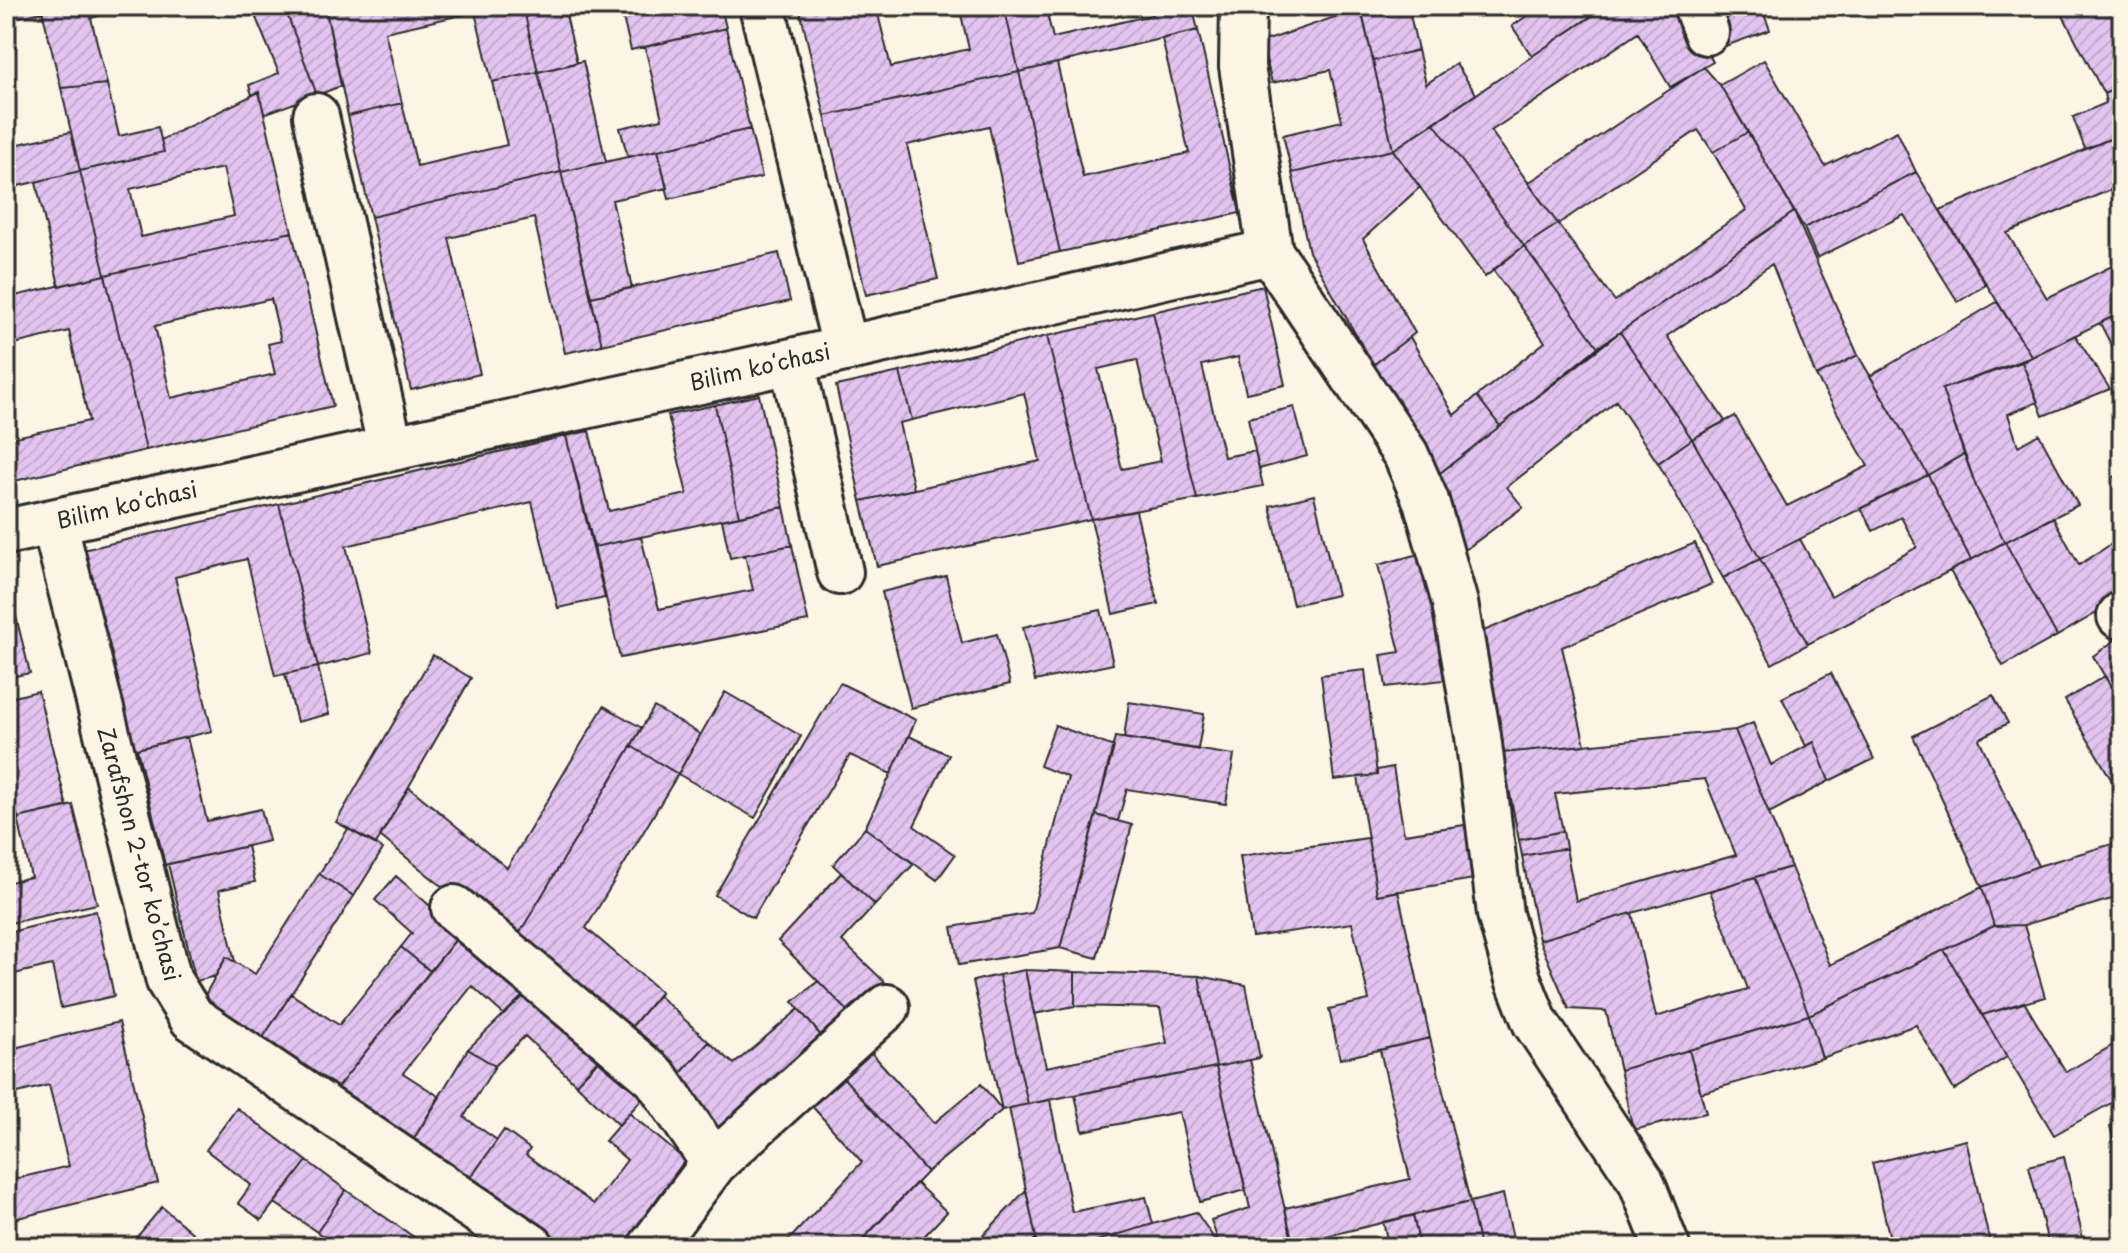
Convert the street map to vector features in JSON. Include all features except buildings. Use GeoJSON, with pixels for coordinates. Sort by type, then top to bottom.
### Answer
{"type":"FeatureCollection","features":[{"type":"Feature","properties":{"kind":"street"},"geometry":{"type":"LineString","coordinates":[[762,6],[845,347]]}},
{"type":"Feature","properties":{"kind":"street"},"geometry":{"type":"LineString","coordinates":[[1243,6],[1242,66],[1270,252],[1406,455],[1426,501],[1455,603],[1478,736],[1500,914],[1518,979],[1535,1022],[1641,1181],[1667,1247]]}},
{"type":"Feature","properties":{"kind":"street"},"geometry":{"type":"LineString","coordinates":[[316,116],[390,446]]}},
{"type":"Feature","properties":{"kind":"street","name":"Bilim koʻchasi"},"geometry":{"type":"LineString","coordinates":[[6,532],[390,446],[792,361],[1270,252]]}},
{"type":"Feature","properties":{"kind":"street"},"geometry":{"type":"LineString","coordinates":[[792,361],[840,572]]}},
{"type":"Feature","properties":{"kind":"street","name":"Zarafshon 2-tor koʼchasi"},"geometry":{"type":"LineString","coordinates":[[54,522],[169,981],[192,1018],[532,1247]]}},
{"type":"Feature","properties":{"kind":"street"},"geometry":{"type":"LineString","coordinates":[[454,908],[656,1078],[714,1163]]}},
{"type":"Feature","properties":{"kind":"street"},"geometry":{"type":"LineString","coordinates":[[651,1247],[714,1163],[887,1007]]}}]}
